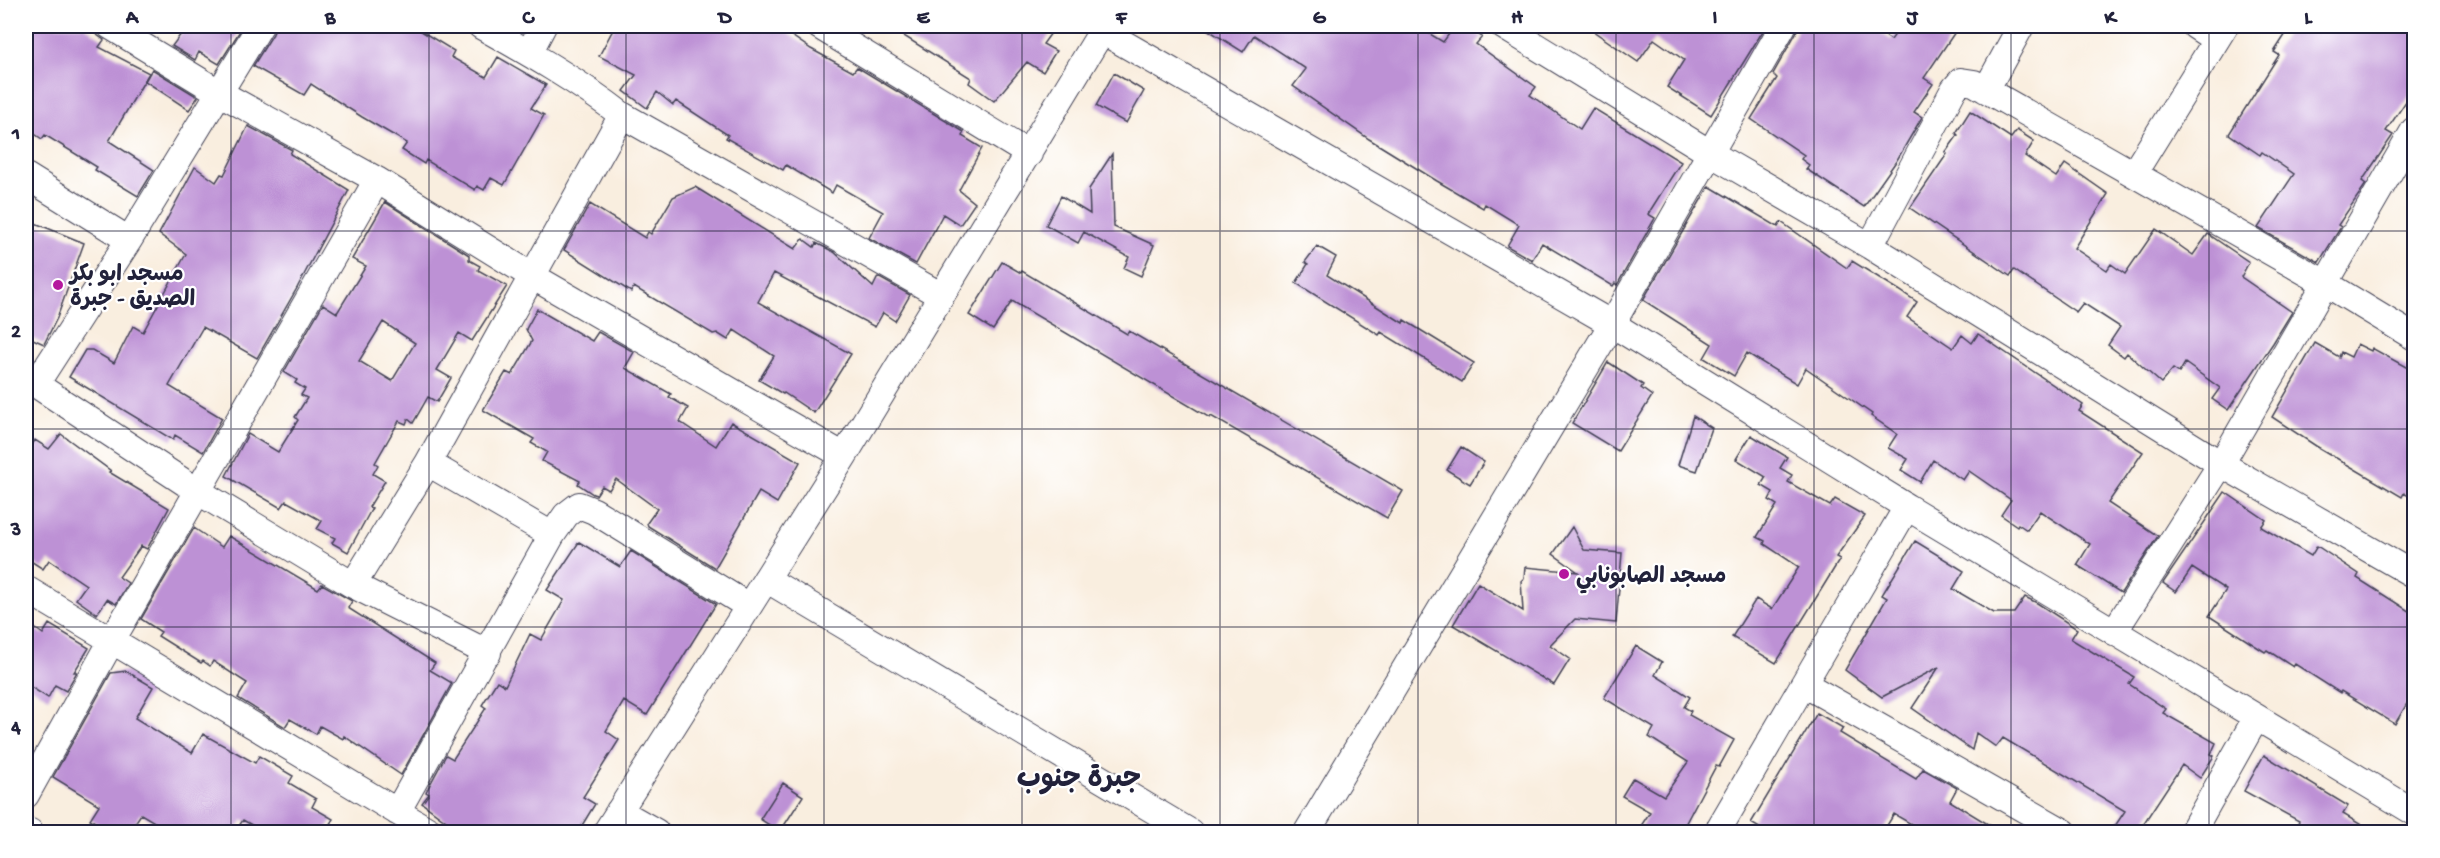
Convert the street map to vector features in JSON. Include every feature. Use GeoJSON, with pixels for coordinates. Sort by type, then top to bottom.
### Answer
{"type":"FeatureCollection","features":[{"type":"Feature","properties":{"kind":"street"},"geometry":{"type":"LineString","coordinates":[[110,26],[220,93],[377,180],[532,276],[844,456]]}},
{"type":"Feature","properties":{"kind":"street"},"geometry":{"type":"LineString","coordinates":[[260,26],[129,240],[31,381],[199,492],[353,585],[488,653]]}},
{"type":"Feature","properties":{"kind":"street"},"geometry":{"type":"LineString","coordinates":[[481,26],[529,53],[622,115],[940,295]]}},
{"type":"Feature","properties":{"kind":"street"},"geometry":{"type":"LineString","coordinates":[[529,53],[543,26]]}},
{"type":"Feature","properties":{"kind":"street"},"geometry":{"type":"LineString","coordinates":[[819,26],[852,34],[1029,154]]}},
{"type":"Feature","properties":{"kind":"street"},"geometry":{"type":"LineString","coordinates":[[1503,26],[1710,153],[1870,246],[2221,464],[2415,575]]}},
{"type":"Feature","properties":{"kind":"street"},"geometry":{"type":"LineString","coordinates":[[1307,832],[1612,324],[1783,26]]}},
{"type":"Feature","properties":{"kind":"street"},"geometry":{"type":"LineString","coordinates":[[1986,90],[2021,26]]}},
{"type":"Feature","properties":{"kind":"street"},"geometry":{"type":"LineString","coordinates":[[2134,173],[2221,33],[2195,26]]}},
{"type":"Feature","properties":{"kind":"street"},"geometry":{"type":"LineString","coordinates":[[656,832],[613,822],[844,456],[940,295],[1029,154],[1103,28],[1612,324],[1907,507],[2415,812]]}},
{"type":"Feature","properties":{"kind":"street"},"geometry":{"type":"LineString","coordinates":[[1870,246],[1954,89],[1961,81],[1974,83],[2325,283],[2415,337]]}},
{"type":"Feature","properties":{"kind":"street"},"geometry":{"type":"LineString","coordinates":[[353,585],[428,463],[622,115]]}},
{"type":"Feature","properties":{"kind":"street"},"geometry":{"type":"LineString","coordinates":[[2114,632],[2221,464],[2415,130]]}},
{"type":"Feature","properties":{"kind":"street"},"geometry":{"type":"LineString","coordinates":[[26,176],[129,240]]}},
{"type":"Feature","properties":{"kind":"street"},"geometry":{"type":"LineString","coordinates":[[26,795],[111,642],[377,180]]}},
{"type":"Feature","properties":{"kind":"street"},"geometry":{"type":"LineString","coordinates":[[428,463],[552,535]]}},
{"type":"Feature","properties":{"kind":"street"},"geometry":{"type":"LineString","coordinates":[[397,812],[552,535],[566,515],[579,506],[586,508],[748,606]]}},
{"type":"Feature","properties":{"kind":"street"},"geometry":{"type":"LineString","coordinates":[[1719,832],[1907,507]]}},
{"type":"Feature","properties":{"kind":"street"},"geometry":{"type":"LineString","coordinates":[[766,579],[1190,832]]}},
{"type":"Feature","properties":{"kind":"street"},"geometry":{"type":"LineString","coordinates":[[26,589],[430,832]]}},
{"type":"Feature","properties":{"kind":"street"},"geometry":{"type":"LineString","coordinates":[[1804,684],[2064,832]]}},
{"type":"Feature","properties":{"kind":"street"},"geometry":{"type":"LineString","coordinates":[[2192,832],[2256,718]]}},
{"type":"Feature","properties":{"kind":"street"},"geometry":{"type":"LineString","coordinates":[[26,830],[30,832]]}},
{"type":"Feature","properties":{"kind":"building"},"geometry":{"type":"Polygon","coordinates":[[[26,26],[84,26],[104,40],[99,47],[149,73],[109,141],[154,170],[138,196],[95,170],[97,167],[45,135],[42,139],[26,128],[26,26]]]}},
{"type":"Feature","properties":{"kind":"building"},"geometry":{"type":"Polygon","coordinates":[[[187,26],[243,26],[219,64],[199,52],[195,60],[172,46],[187,26]]]}},
{"type":"Feature","properties":{"kind":"building"},"geometry":{"type":"Polygon","coordinates":[[[275,26],[413,26],[454,51],[451,57],[486,77],[498,57],[546,85],[531,108],[544,115],[504,185],[491,178],[484,190],[477,186],[475,190],[426,160],[424,164],[402,150],[407,143],[311,84],[304,95],[253,66],[273,34],[275,26]]]}},
{"type":"Feature","properties":{"kind":"building"},"geometry":{"type":"Polygon","coordinates":[[[615,26],[777,26],[811,49],[853,72],[857,67],[964,132],[962,136],[982,148],[959,190],[975,203],[960,225],[943,214],[916,264],[869,238],[883,212],[836,185],[832,193],[786,165],[783,170],[726,138],[728,135],[676,101],[673,105],[657,92],[647,108],[624,91],[636,75],[599,56],[615,26]]]}},
{"type":"Feature","properties":{"kind":"building"},"geometry":{"type":"Polygon","coordinates":[[[888,26],[1056,26],[1043,44],[1056,51],[1043,72],[1027,62],[994,101],[969,83],[971,78],[888,26]]]}},
{"type":"Feature","properties":{"kind":"building"},"geometry":{"type":"Polygon","coordinates":[[[1202,26],[1417,26],[1443,42],[1455,26],[1481,26],[1476,33],[1482,37],[1476,44],[1536,87],[1530,95],[1580,129],[1593,108],[1681,162],[1648,214],[1655,218],[1617,285],[1615,283],[1613,286],[1542,243],[1532,260],[1507,246],[1519,225],[1485,204],[1483,208],[1437,181],[1369,139],[1293,86],[1306,69],[1254,35],[1243,52],[1202,26]]]}},
{"type":"Feature","properties":{"kind":"building"},"geometry":{"type":"Polygon","coordinates":[[[1586,26],[1766,26],[1711,115],[1667,87],[1684,60],[1654,39],[1638,62],[1586,26]]]}},
{"type":"Feature","properties":{"kind":"building"},"geometry":{"type":"Polygon","coordinates":[[[1798,26],[1871,26],[1891,40],[1901,26],[1959,26],[1924,78],[1933,84],[1914,112],[1922,117],[1897,160],[1864,207],[1806,169],[1809,165],[1801,159],[1804,155],[1751,119],[1777,78],[1773,74],[1798,26]]]}},
{"type":"Feature","properties":{"kind":"building"},"geometry":{"type":"Polygon","coordinates":[[[2291,26],[2415,26],[2415,88],[2386,131],[2393,135],[2362,181],[2366,184],[2338,225],[2341,227],[2319,262],[2258,228],[2294,174],[2262,152],[2260,155],[2229,134],[2279,55],[2274,52],[2291,26]]]}},
{"type":"Feature","properties":{"kind":"building"},"geometry":{"type":"Polygon","coordinates":[[[152,69],[198,97],[189,110],[145,81],[152,69]]]}},
{"type":"Feature","properties":{"kind":"building"},"geometry":{"type":"Polygon","coordinates":[[[1114,73],[1144,91],[1126,123],[1096,106],[1114,73]]]}},
{"type":"Feature","properties":{"kind":"building"},"geometry":{"type":"Polygon","coordinates":[[[1970,111],[2011,138],[2017,130],[2034,141],[2025,156],[2056,177],[2065,164],[2108,194],[2074,248],[2107,270],[2111,264],[2125,274],[2156,229],[2193,255],[2208,234],[2249,262],[2241,277],[2292,312],[2228,410],[2212,399],[2220,388],[2185,363],[2179,373],[2173,369],[2161,383],[2127,353],[2124,357],[2108,345],[2120,327],[2083,303],[2076,312],[2014,270],[2010,276],[1910,208],[1947,154],[1945,153],[1958,135],[1956,133],[1970,111]]]}},
{"type":"Feature","properties":{"kind":"building"},"geometry":{"type":"Polygon","coordinates":[[[248,126],[292,150],[290,154],[349,190],[257,358],[203,327],[169,386],[222,418],[203,452],[175,435],[173,440],[69,377],[85,350],[92,350],[114,363],[133,326],[143,332],[186,254],[159,234],[195,167],[216,182],[221,174],[224,175],[248,126]]]}},
{"type":"Feature","properties":{"kind":"building"},"geometry":{"type":"Polygon","coordinates":[[[1112,154],[1114,227],[1154,245],[1141,276],[1124,268],[1129,257],[1084,232],[1078,243],[1046,225],[1061,196],[1090,214],[1089,189],[1112,154]]]}},
{"type":"Feature","properties":{"kind":"building"},"geometry":{"type":"Polygon","coordinates":[[[1709,186],[1778,227],[1781,222],[1847,268],[1852,261],[1899,290],[1917,302],[1907,317],[1953,348],[1962,335],[1972,343],[1978,334],[2083,405],[2079,411],[2143,452],[2108,503],[2158,536],[2121,593],[2077,565],[2090,544],[2040,511],[2027,530],[2018,524],[2017,526],[2001,515],[2011,500],[1969,471],[1963,480],[1933,460],[1920,482],[1901,470],[1908,459],[1888,448],[1897,434],[1806,368],[1797,384],[1747,353],[1734,376],[1704,358],[1712,344],[1643,300],[1709,186]]]}},
{"type":"Feature","properties":{"kind":"building"},"geometry":{"type":"Polygon","coordinates":[[[695,187],[795,249],[803,239],[814,247],[816,243],[834,252],[873,287],[878,277],[910,295],[895,321],[883,313],[875,327],[774,273],[758,302],[851,354],[814,413],[759,380],[774,356],[734,330],[728,340],[717,333],[713,334],[634,287],[631,292],[564,250],[590,204],[645,238],[648,232],[651,234],[673,197],[695,187]]]}},
{"type":"Feature","properties":{"kind":"building"},"geometry":{"type":"Polygon","coordinates":[[[385,202],[469,255],[469,260],[480,266],[478,270],[507,286],[472,341],[459,333],[437,370],[451,378],[437,402],[428,397],[413,423],[408,419],[406,424],[399,421],[375,463],[378,465],[373,474],[385,481],[369,507],[372,508],[348,552],[332,543],[335,538],[317,529],[322,521],[286,501],[281,508],[226,476],[248,434],[278,452],[298,420],[295,417],[307,398],[301,395],[305,389],[295,383],[297,380],[284,372],[323,304],[337,313],[366,266],[352,259],[385,202]],[[383,322],[359,361],[392,381],[415,343],[383,322]]]}},
{"type":"Feature","properties":{"kind":"building"},"geometry":{"type":"Polygon","coordinates":[[[30,221],[84,243],[57,318],[44,344],[26,336],[26,235],[30,221]]]}},
{"type":"Feature","properties":{"kind":"building"},"geometry":{"type":"Polygon","coordinates":[[[1317,246],[1336,257],[1327,275],[1403,323],[1404,320],[1474,363],[1462,382],[1381,332],[1379,335],[1296,283],[1308,264],[1305,262],[1317,246]]]}},
{"type":"Feature","properties":{"kind":"building"},"geometry":{"type":"Polygon","coordinates":[[[1002,262],[1021,273],[1022,271],[1127,334],[1129,331],[1403,491],[1387,518],[1211,416],[1210,418],[1012,301],[993,330],[969,315],[1002,262]]]}},
{"type":"Feature","properties":{"kind":"building"},"geometry":{"type":"Polygon","coordinates":[[[537,309],[592,341],[598,332],[634,352],[625,368],[671,394],[669,397],[688,408],[680,422],[716,446],[731,422],[800,462],[777,503],[759,492],[715,568],[648,526],[647,523],[657,509],[616,479],[609,490],[602,486],[596,495],[593,494],[578,484],[580,481],[542,461],[547,452],[531,443],[534,439],[483,410],[506,372],[512,375],[532,341],[526,329],[537,309]]]}},
{"type":"Feature","properties":{"kind":"building"},"geometry":{"type":"Polygon","coordinates":[[[2315,343],[2339,357],[2341,352],[2351,357],[2357,344],[2371,351],[2372,348],[2415,372],[2415,500],[2404,493],[2402,497],[2272,417],[2315,343]]]}},
{"type":"Feature","properties":{"kind":"building"},"geometry":{"type":"Polygon","coordinates":[[[1608,362],[1643,385],[1641,388],[1652,396],[1618,451],[1572,423],[1608,362]]]}},
{"type":"Feature","properties":{"kind":"building"},"geometry":{"type":"Polygon","coordinates":[[[1693,416],[1712,428],[1697,471],[1678,465],[1693,416]]]}},
{"type":"Feature","properties":{"kind":"building"},"geometry":{"type":"Polygon","coordinates":[[[61,434],[111,471],[109,472],[169,508],[147,549],[141,546],[119,577],[128,583],[116,604],[107,599],[97,614],[76,599],[86,585],[49,560],[43,569],[26,558],[26,456],[35,440],[49,449],[61,434]]]}},
{"type":"Feature","properties":{"kind":"building"},"geometry":{"type":"Polygon","coordinates":[[[1751,435],[1787,457],[1780,468],[1792,475],[1788,482],[1830,506],[1835,499],[1865,516],[1836,557],[1840,559],[1776,663],[1732,637],[1756,599],[1772,609],[1799,567],[1757,537],[1777,505],[1769,500],[1773,492],[1761,485],[1766,477],[1736,459],[1751,435]]]}},
{"type":"Feature","properties":{"kind":"building"},"geometry":{"type":"Polygon","coordinates":[[[1461,447],[1484,462],[1470,484],[1447,470],[1461,447]]]}},
{"type":"Feature","properties":{"kind":"building"},"geometry":{"type":"Polygon","coordinates":[[[2225,492],[2266,520],[2261,527],[2311,556],[2317,546],[2359,574],[2357,578],[2415,615],[2415,690],[2395,724],[2295,664],[2293,667],[2267,650],[2265,652],[2209,616],[2226,590],[2192,568],[2176,592],[2163,583],[2225,492]]]}},
{"type":"Feature","properties":{"kind":"building"},"geometry":{"type":"Polygon","coordinates":[[[1572,527],[1584,550],[1622,553],[1616,623],[1575,619],[1550,645],[1570,659],[1554,685],[1453,625],[1478,583],[1523,611],[1521,581],[1524,578],[1525,567],[1578,572],[1553,554],[1572,527]]]}},
{"type":"Feature","properties":{"kind":"building"},"geometry":{"type":"Polygon","coordinates":[[[194,528],[222,547],[229,536],[318,589],[322,584],[352,601],[348,608],[435,663],[430,670],[452,683],[401,775],[344,736],[343,739],[320,726],[316,734],[290,719],[285,727],[238,698],[247,683],[213,661],[210,666],[203,661],[201,663],[158,636],[161,632],[141,619],[194,528]]]}},
{"type":"Feature","properties":{"kind":"building"},"geometry":{"type":"Polygon","coordinates":[[[1915,541],[1964,571],[1953,589],[1994,613],[2014,613],[2025,597],[2037,603],[2077,629],[2071,639],[2134,677],[2129,684],[2166,709],[2163,713],[2216,743],[2211,754],[2214,756],[2200,778],[2182,765],[2138,832],[2111,832],[2125,811],[2003,738],[1996,747],[1976,733],[1972,750],[1912,708],[1939,667],[1882,697],[1845,670],[1887,598],[1882,595],[1915,541]]]}},
{"type":"Feature","properties":{"kind":"building"},"geometry":{"type":"Polygon","coordinates":[[[579,542],[620,567],[631,551],[716,604],[647,715],[624,701],[606,731],[619,740],[583,797],[595,804],[578,832],[461,832],[422,803],[429,794],[426,792],[446,755],[453,759],[486,708],[482,705],[497,681],[505,686],[530,634],[541,640],[564,600],[547,590],[579,542]]]}},
{"type":"Feature","properties":{"kind":"building"},"geometry":{"type":"Polygon","coordinates":[[[26,622],[43,634],[49,624],[89,648],[74,672],[77,672],[66,691],[55,685],[48,698],[26,684],[26,622]]]}},
{"type":"Feature","properties":{"kind":"building"},"geometry":{"type":"Polygon","coordinates":[[[1636,646],[1662,662],[1655,675],[1690,697],[1684,707],[1691,711],[1689,715],[1734,740],[1719,767],[1716,766],[1681,832],[1637,832],[1650,812],[1622,796],[1633,778],[1664,796],[1688,762],[1649,737],[1654,728],[1604,698],[1636,646]]]}},
{"type":"Feature","properties":{"kind":"building"},"geometry":{"type":"Polygon","coordinates":[[[126,671],[153,687],[135,718],[192,753],[203,734],[255,763],[259,756],[293,776],[289,783],[316,799],[312,807],[333,819],[325,832],[264,832],[243,820],[235,832],[171,832],[141,814],[129,832],[110,832],[90,819],[99,805],[53,777],[111,673],[126,671]]]}},
{"type":"Feature","properties":{"kind":"building"},"geometry":{"type":"Polygon","coordinates":[[[1817,713],[1843,728],[1840,733],[1916,779],[1923,769],[1957,788],[1950,801],[2001,832],[1925,832],[1894,814],[1883,832],[1826,832],[1812,824],[1807,832],[1766,832],[1751,823],[1817,713]]]}},
{"type":"Feature","properties":{"kind":"building"},"geometry":{"type":"Polygon","coordinates":[[[2264,755],[2348,806],[2343,814],[2373,832],[2293,832],[2299,821],[2244,791],[2264,755]]]}},
{"type":"Feature","properties":{"kind":"building"},"geometry":{"type":"Polygon","coordinates":[[[783,783],[803,796],[780,832],[760,819],[783,783]]]}},
{"type":"Feature","properties":{"kind":"place","name":"مسجد ابو بكر الصديق - جبرة"},"geometry":{"type":"Point","coordinates":[58,285]}},
{"type":"Feature","properties":{"kind":"place","name":"مسجد الصابونابي"},"geometry":{"type":"Point","coordinates":[1564,574]}},
{"type":"Feature","properties":{"kind":"district","name":"جبرة جنوب"},"geometry":{"type":"Point","coordinates":[1079,776]}}]}
